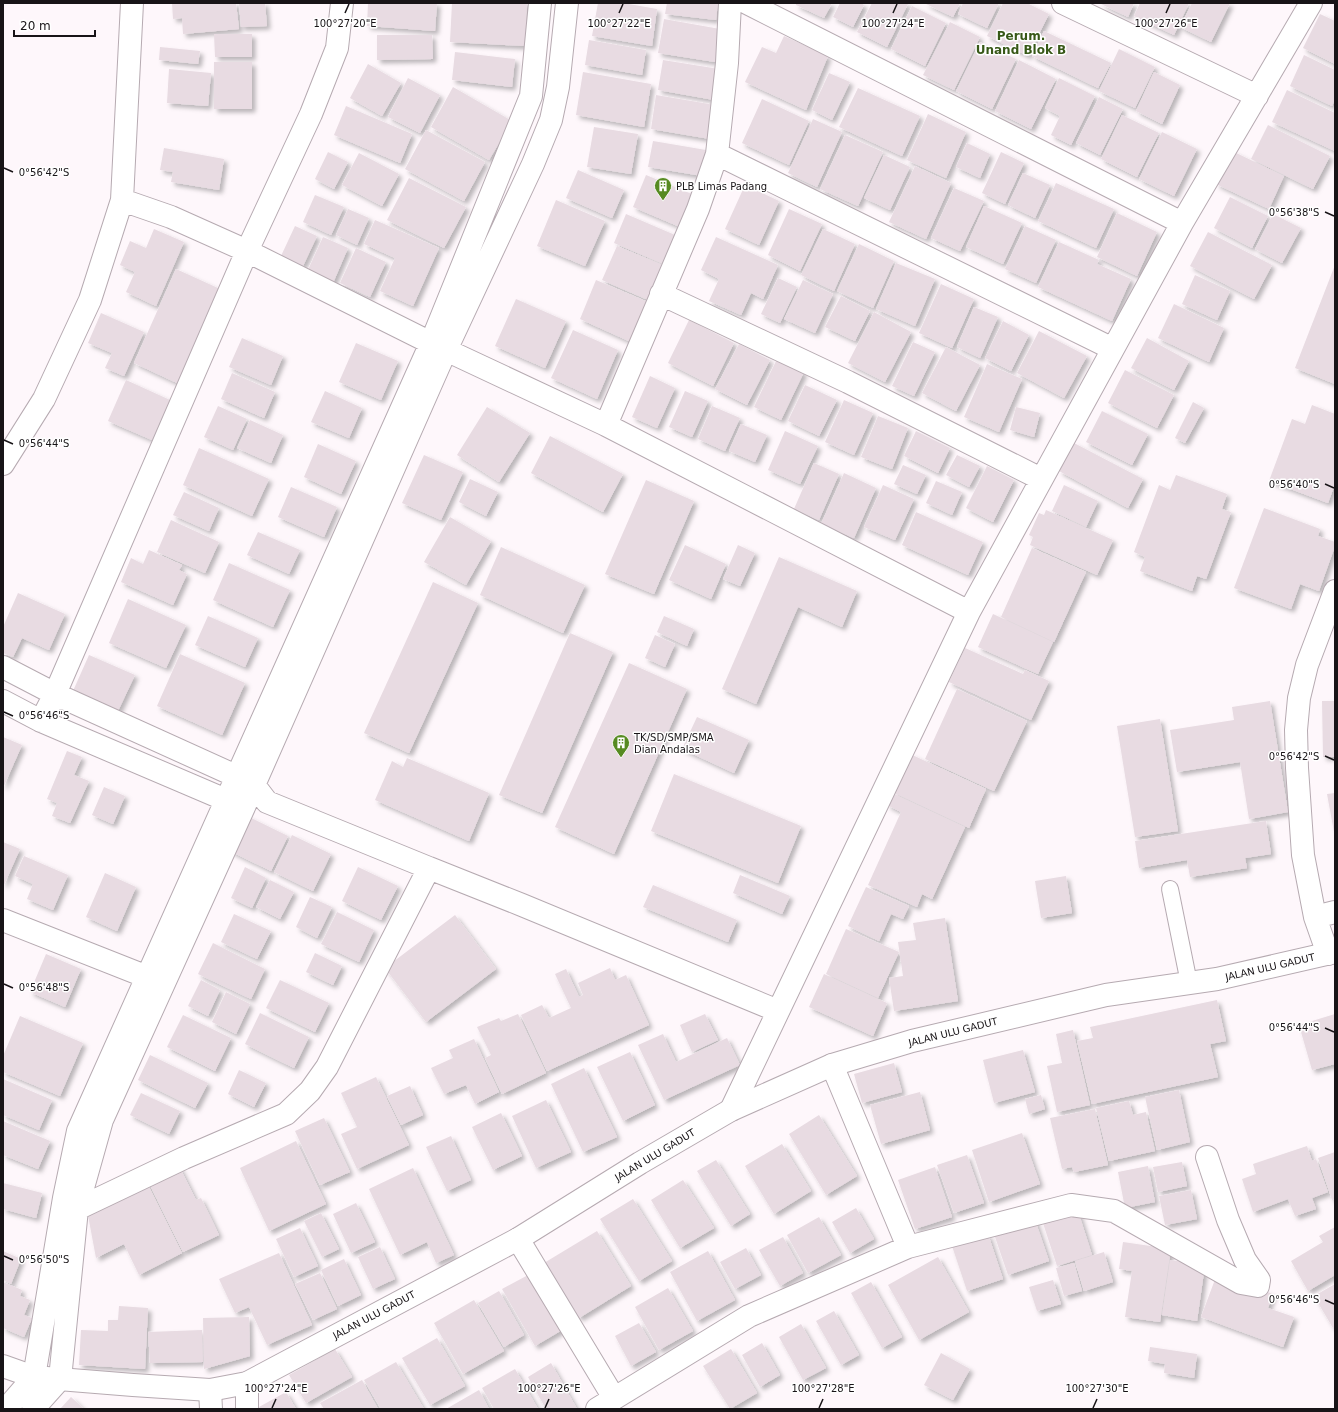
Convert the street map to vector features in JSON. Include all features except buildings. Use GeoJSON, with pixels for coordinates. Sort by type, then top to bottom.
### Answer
{"type":"FeatureCollection","features":[{"type":"Feature","properties":{"kind":"street"},"geometry":{"type":"LineString","coordinates":[[3,464],[44,399],[90,300],[122,200],[132,3]]}},
{"type":"Feature","properties":{"kind":"street"},"geometry":{"type":"LineString","coordinates":[[41,721],[55,694],[247,251],[311,114],[337,48],[342,3]]}},
{"type":"Feature","properties":{"kind":"street"},"geometry":{"type":"LineString","coordinates":[[439,346],[531,96],[540,3]]}},
{"type":"Feature","properties":{"kind":"street"},"geometry":{"type":"LineString","coordinates":[[33,1409],[60,1379],[70,1209],[78,1131],[155,980],[439,346],[533,164],[551,120],[558,87],[567,3]]}},
{"type":"Feature","properties":{"kind":"street"},"geometry":{"type":"LineString","coordinates":[[606,425],[698,209],[717,154],[727,63],[730,3]]}},
{"type":"Feature","properties":{"kind":"street"},"geometry":{"type":"LineString","coordinates":[[747,3],[1182,223]]}},
{"type":"Feature","properties":{"kind":"street"},"geometry":{"type":"LineString","coordinates":[[1063,3],[1257,96]]}},
{"type":"Feature","properties":{"kind":"street"},"geometry":{"type":"LineString","coordinates":[[731,1110],[968,612],[1182,223],[1311,3]]}},
{"type":"Feature","properties":{"kind":"street"},"geometry":{"type":"LineString","coordinates":[[717,154],[1113,349]]}},
{"type":"Feature","properties":{"kind":"street"},"geometry":{"type":"LineString","coordinates":[[122,200],[171,217],[247,251],[439,346],[606,425],[968,612]]}},
{"type":"Feature","properties":{"kind":"street"},"geometry":{"type":"LineString","coordinates":[[661,294],[848,382],[1041,479]]}},
{"type":"Feature","properties":{"kind":"street"},"geometry":{"type":"LineString","coordinates":[[1331,953],[1325,914],[1303,855],[1296,730],[1299,698],[1307,665],[1335,591]]}},
{"type":"Feature","properties":{"kind":"street"},"geometry":{"type":"LineString","coordinates":[[3,667],[55,694],[245,781],[267,802],[522,905],[778,1012]]}},
{"type":"Feature","properties":{"kind":"street"},"geometry":{"type":"LineString","coordinates":[[3,701],[41,721],[235,803],[267,802]]}},
{"type":"Feature","properties":{"kind":"street"},"geometry":{"type":"LineString","coordinates":[[70,1209],[286,1114],[310,1091],[327,1067],[428,868]]}},
{"type":"Feature","properties":{"kind":"street"},"geometry":{"type":"LineString","coordinates":[[3,920],[155,980]]}},
{"type":"Feature","properties":{"kind":"street","name":"JALAN ULU GADUT"},"geometry":{"type":"LineString","coordinates":[[3,1366],[34,1377],[60,1379],[210,1399],[247,1382],[518,1239],[640,1163],[731,1110],[832,1065],[912,1042],[1106,995],[1216,979],[1331,953]]}},
{"type":"Feature","properties":{"kind":"street"},"geometry":{"type":"LineString","coordinates":[[832,1065],[908,1247]]}},
{"type":"Feature","properties":{"kind":"street"},"geometry":{"type":"LineString","coordinates":[[518,1239],[606,1404],[749,1316],[908,1247],[1071,1206],[1114,1212],[1241,1282],[1258,1286],[1259,1280],[1245,1260],[1228,1220],[1207,1157]]}},
{"type":"Feature","properties":{"kind":"street"},"geometry":{"type":"LineString","coordinates":[[6,1409],[34,1377],[70,1209]]}},
{"type":"Feature","properties":{"kind":"street"},"geometry":{"type":"LineString","coordinates":[[247,1382],[247,1409]]}},
{"type":"Feature","properties":{"kind":"lane"},"geometry":{"type":"LineString","coordinates":[[1170,889],[1189,983]]}},
{"type":"Feature","properties":{"kind":"place","name":"PLB Limas Padang"},"geometry":{"type":"Point","coordinates":[663,201]}},
{"type":"Feature","properties":{"kind":"place","name":"TK/SD/SMP/SMA Dian Andalas"},"geometry":{"type":"Point","coordinates":[621,758]}},
{"type":"Feature","properties":{"kind":"district","name":"Perum. Unand Blok B"},"geometry":{"type":"Point","coordinates":[1021,43]}}]}
